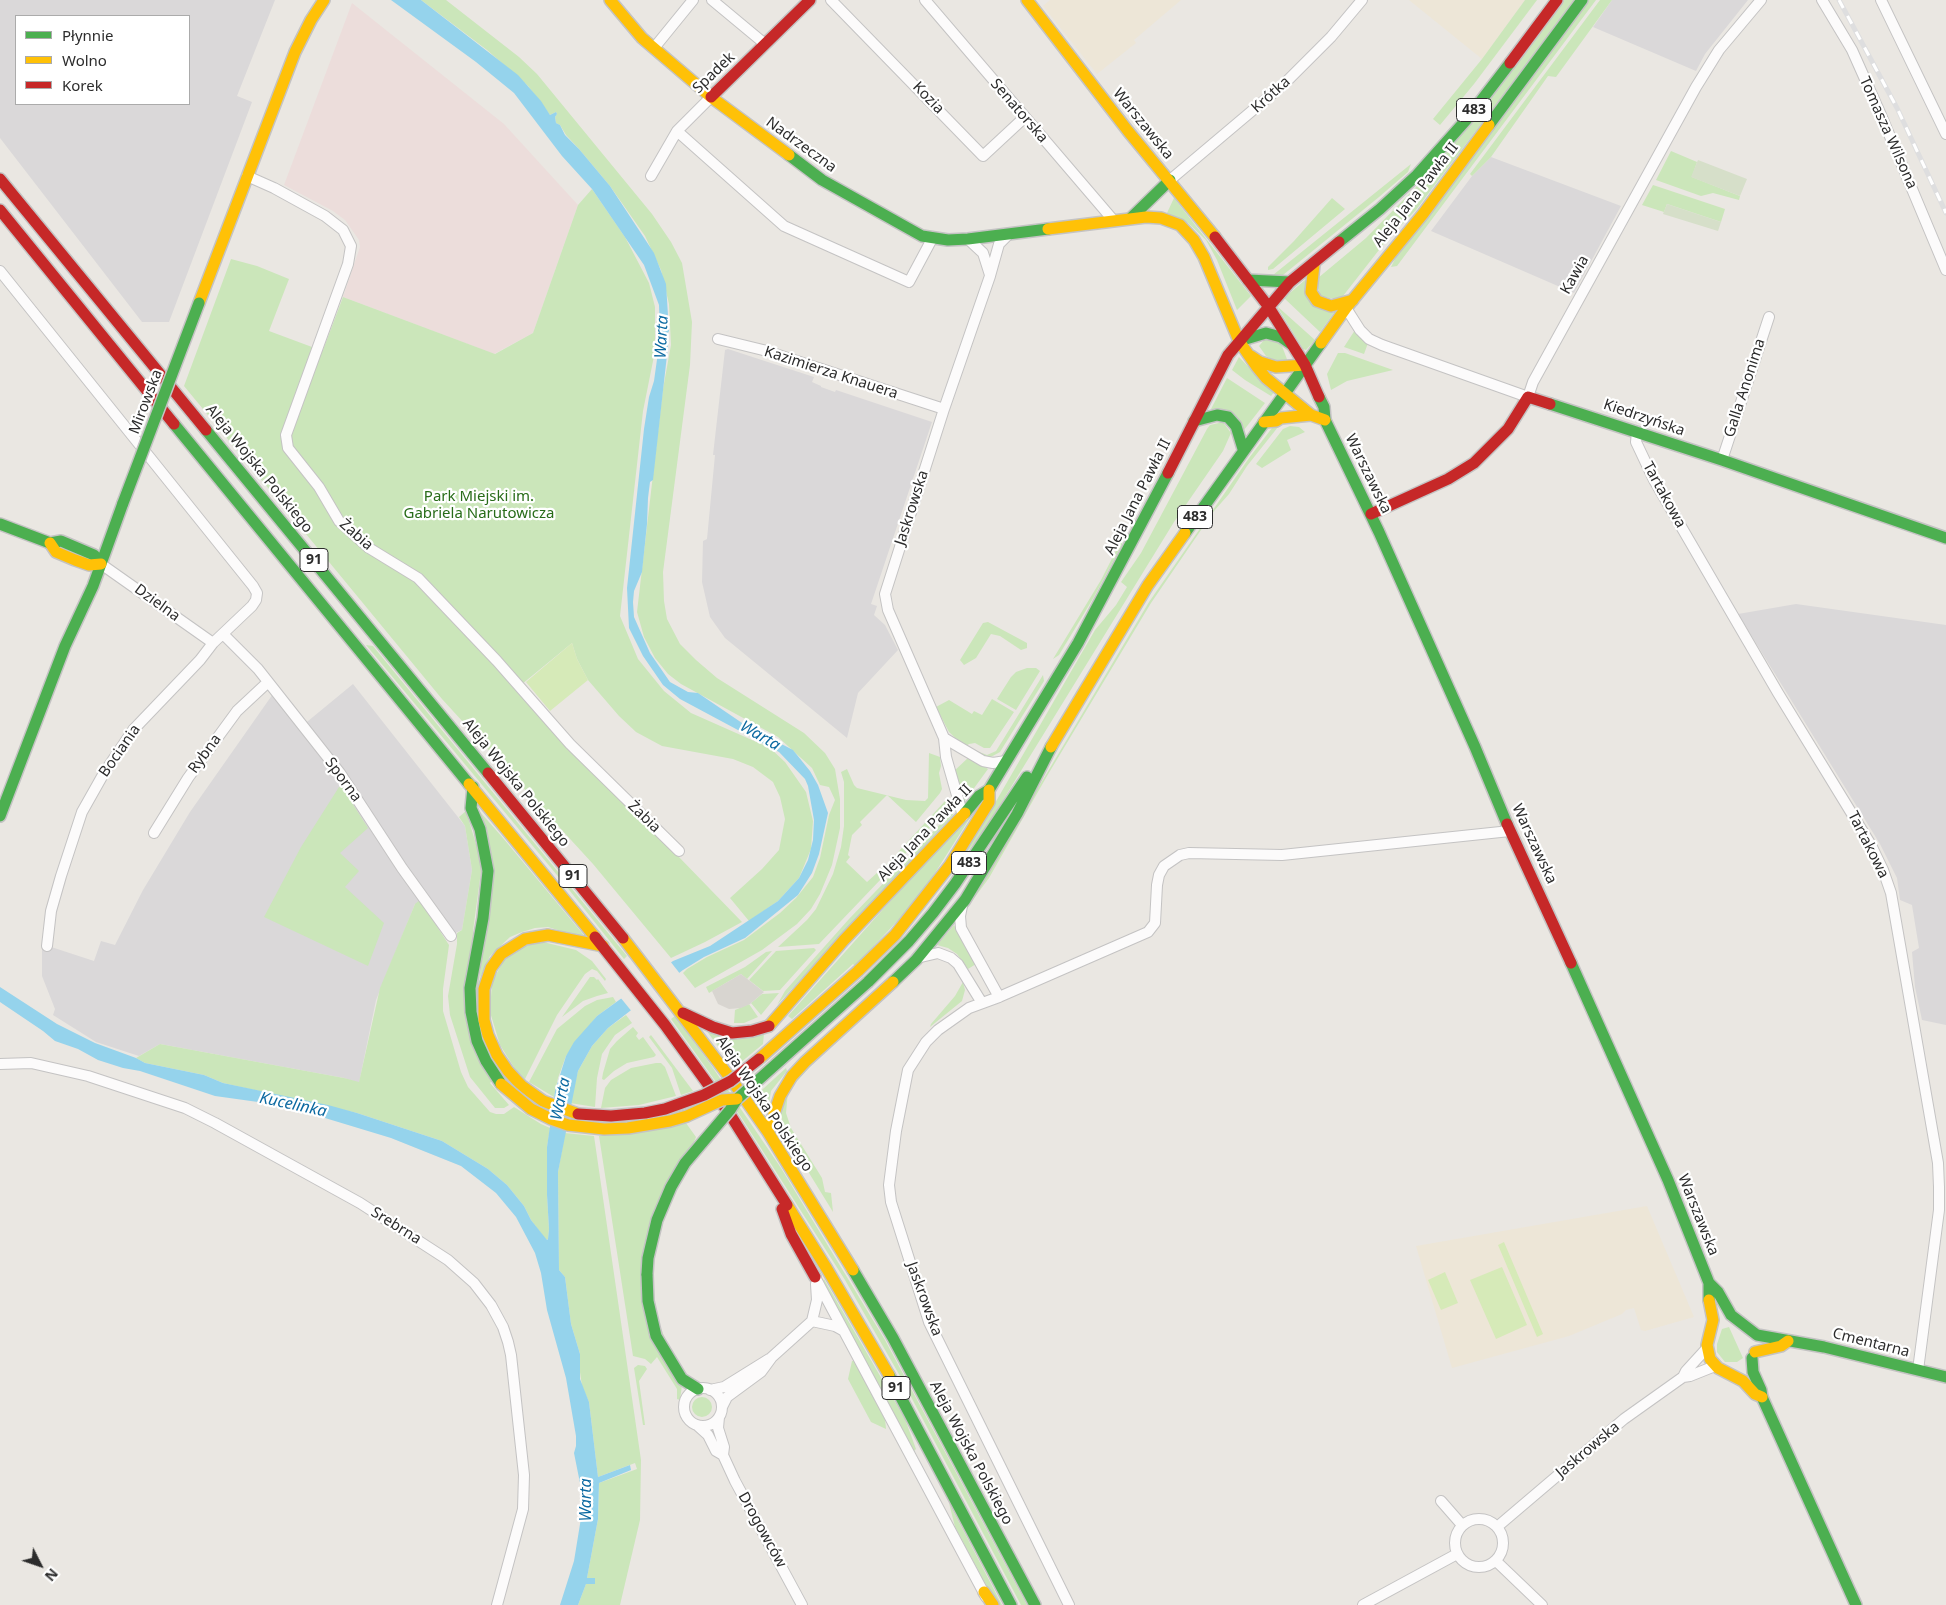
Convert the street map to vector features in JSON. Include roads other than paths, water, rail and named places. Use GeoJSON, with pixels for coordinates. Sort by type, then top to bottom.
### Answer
{"type":"FeatureCollection","features":[{"type":"Feature","properties":{"kind":"main road","name":"Mirowska"},"geometry":{"type":"LineString","coordinates":[[1,810],[62,653],[101,564],[298,43],[324,0]]}},
{"type":"Feature","properties":{"kind":"main road","name":"Nadrzeczna"},"geometry":{"type":"LineString","coordinates":[[610,0],[642,38],[711,97],[822,180],[911,231],[932,239],[968,239],[1131,218],[1154,217],[1171,221],[1180,226],[1194,240],[1204,256],[1239,341]]}},
{"type":"Feature","properties":{"kind":"main road","name":"Spadek"},"geometry":{"type":"LineString","coordinates":[[711,97],[810,0]]}},
{"type":"Feature","properties":{"kind":"main road","name":"Warszawska"},"geometry":{"type":"LineString","coordinates":[[1027,0],[1128,131],[1170,180],[1268,306],[1304,365],[1324,407],[1325,420],[1371,514],[1475,747],[1510,831],[1543,900],[1668,1180],[1709,1283],[1718,1292],[1730,1315],[1739,1322]]}},
{"type":"Feature","properties":{"kind":"main road","name":"Aleja Jana Pawła II"},"geometry":{"type":"LineString","coordinates":[[769,1026],[844,940],[962,816],[978,796],[989,790],[1078,643],[1157,495],[1228,355],[1290,282],[1395,196],[1447,142],[1467,119],[1557,0]]}},
{"type":"Feature","properties":{"kind":"main road","name":"Aleja Jana Pawła II"},"geometry":{"type":"LineString","coordinates":[[768,1132],[784,1088],[805,1062],[870,1005],[916,960],[965,900],[1017,814],[1058,734],[1148,585],[1304,365],[1350,304],[1423,214],[1582,0]]}},
{"type":"Feature","properties":{"kind":"main road"},"geometry":{"type":"LineString","coordinates":[[1151,198],[1157,181],[1158,166]]}},
{"type":"Feature","properties":{"kind":"main road","name":"Aleja Wojska Polskiego"},"geometry":{"type":"LineString","coordinates":[[0,179],[634,951],[681,1012],[768,1132],[893,1338],[1035,1605]]}},
{"type":"Feature","properties":{"kind":"main road"},"geometry":{"type":"LineString","coordinates":[[1131,218],[1170,180]]}},
{"type":"Feature","properties":{"kind":"main road","name":"91"},"geometry":{"type":"LineString","coordinates":[[0,210],[603,946],[665,1025],[731,1116],[832,1278],[905,1403],[1011,1605]]}},
{"type":"Feature","properties":{"kind":"main road"},"geometry":{"type":"LineString","coordinates":[[1314,264],[1311,292],[1317,301],[1332,306],[1350,304]]}},
{"type":"Feature","properties":{"kind":"main road"},"geometry":{"type":"LineString","coordinates":[[1248,280],[1290,282]]}},
{"type":"Feature","properties":{"kind":"main road"},"geometry":{"type":"LineString","coordinates":[[1291,344],[1281,337],[1266,333],[1239,341],[1266,378],[1311,415],[1325,420]]}},
{"type":"Feature","properties":{"kind":"main road"},"geometry":{"type":"LineString","coordinates":[[1247,353],[1260,362],[1276,367],[1304,365]]}},
{"type":"Feature","properties":{"kind":"main road","name":"Kiedrzyńska"},"geometry":{"type":"LineString","coordinates":[[1528,396],[1722,460],[1946,538]]}},
{"type":"Feature","properties":{"kind":"main road","name":"Kawia"},"geometry":{"type":"LineString","coordinates":[[1371,514],[1448,479],[1474,463],[1508,429],[1528,396]]}},
{"type":"Feature","properties":{"kind":"main road"},"geometry":{"type":"LineString","coordinates":[[1194,421],[1217,415],[1228,417],[1236,426],[1243,449]]}},
{"type":"Feature","properties":{"kind":"main road"},"geometry":{"type":"LineString","coordinates":[[1264,422],[1311,415]]}},
{"type":"Feature","properties":{"kind":"main road"},"geometry":{"type":"LineString","coordinates":[[0,524],[50,543],[56,552],[75,560],[88,565],[101,564]]}},
{"type":"Feature","properties":{"kind":"main road","name":"Aleja Jana Pawła II"},"geometry":{"type":"LineString","coordinates":[[698,1388],[682,1379],[656,1336],[648,1301],[647,1274],[652,1234],[671,1187],[686,1163],[737,1099],[868,982],[909,941],[933,913],[1058,734]]}},
{"type":"Feature","properties":{"kind":"main road"},"geometry":{"type":"LineString","coordinates":[[473,787],[471,808],[480,829],[488,871],[484,910],[470,988],[471,1012],[477,1041],[486,1061],[501,1084],[531,1109],[551,1119],[568,1125],[604,1129],[628,1128],[670,1121],[687,1116],[722,1100],[737,1099]]}},
{"type":"Feature","properties":{"kind":"main road"},"geometry":{"type":"LineString","coordinates":[[603,946],[556,936],[541,935],[518,942],[501,954],[488,974],[484,989],[484,1020],[497,1055],[522,1086],[543,1101],[578,1114],[627,1115],[664,1109],[704,1095],[741,1074],[858,971],[901,928],[950,865],[989,802],[989,790]]}},
{"type":"Feature","properties":{"kind":"main road"},"geometry":{"type":"LineString","coordinates":[[681,1012],[713,1027],[732,1033],[752,1031],[769,1026],[768,1047],[776,1062],[791,1067],[805,1062]]}},
{"type":"Feature","properties":{"kind":"main road"},"geometry":{"type":"LineString","coordinates":[[770,1176],[791,1234],[815,1277]]}},
{"type":"Feature","properties":{"kind":"main road","name":"Warszawska"},"geometry":{"type":"LineString","coordinates":[[1709,1283],[1708,1293],[1713,1328]]}},
{"type":"Feature","properties":{"kind":"main road"},"geometry":{"type":"LineString","coordinates":[[1762,1397],[1755,1394],[1743,1381],[1716,1367],[1710,1359],[1708,1348],[1713,1328],[1726,1321],[1739,1322],[1754,1337],[1753,1372],[1762,1397],[1856,1605]]}},
{"type":"Feature","properties":{"kind":"main road","name":"Cmentarna"},"geometry":{"type":"LineString","coordinates":[[1749,1330],[1762,1337],[1780,1338],[1824,1347],[1946,1377]]}},
{"type":"Feature","properties":{"kind":"main road"},"geometry":{"type":"LineString","coordinates":[[1716,1367],[1736,1369],[1742,1367],[1754,1355],[1781,1346],[1788,1341]]}},
{"type":"Feature","properties":{"kind":"main road"},"geometry":{"type":"LineString","coordinates":[[984,1592],[991,1605]]}},
{"type":"Feature","properties":{"kind":"street"},"geometry":{"type":"LineString","coordinates":[[654,48],[693,0]]}},
{"type":"Feature","properties":{"kind":"street"},"geometry":{"type":"LineString","coordinates":[[712,0],[765,44]]}},
{"type":"Feature","properties":{"kind":"street","name":"Kozia"},"geometry":{"type":"LineString","coordinates":[[831,0],[983,156],[1025,117]]}},
{"type":"Feature","properties":{"kind":"street","name":"Senatorska"},"geometry":{"type":"LineString","coordinates":[[925,0],[1114,221]]}},
{"type":"Feature","properties":{"kind":"street","name":"Krótka"},"geometry":{"type":"LineString","coordinates":[[1170,180],[1285,83],[1331,37],[1362,0]]}},
{"type":"Feature","properties":{"kind":"street","name":"Kawia"},"geometry":{"type":"LineString","coordinates":[[1528,396],[1533,382],[1696,87],[1719,50],[1761,0]]}},
{"type":"Feature","properties":{"kind":"street","name":"Tomasza Wilsona"},"geometry":{"type":"LineString","coordinates":[[1822,0],[1852,50],[1888,130],[1946,270]]}},
{"type":"Feature","properties":{"kind":"street"},"geometry":{"type":"LineString","coordinates":[[1881,0],[1946,134]]}},
{"type":"Feature","properties":{"kind":"street","name":"Spadek"},"geometry":{"type":"LineString","coordinates":[[651,176],[677,131],[711,97]]}},
{"type":"Feature","properties":{"kind":"street"},"geometry":{"type":"LineString","coordinates":[[677,131],[784,226],[908,282],[932,239]]}},
{"type":"Feature","properties":{"kind":"street","name":"Żabia"},"geometry":{"type":"LineString","coordinates":[[247,176],[274,188],[325,216],[343,230],[351,246],[348,264],[286,435],[288,448],[319,487],[339,521],[370,548],[418,578],[497,661],[570,744],[679,851]]}},
{"type":"Feature","properties":{"kind":"street","name":"Jaskrowska"},"geometry":{"type":"LineString","coordinates":[[962,816],[946,757],[944,738],[888,610],[885,594],[999,244],[1009,234]]}},
{"type":"Feature","properties":{"kind":"street"},"geometry":{"type":"LineString","coordinates":[[968,239],[983,253],[990,276]]}},
{"type":"Feature","properties":{"kind":"street","name":"Bociania"},"geometry":{"type":"LineString","coordinates":[[0,271],[253,586],[256,593],[256,600],[252,606],[213,643],[200,660],[172,687],[133,730],[104,773],[82,812],[63,868],[51,911],[47,946]]}},
{"type":"Feature","properties":{"kind":"street","name":"Kiedrzyńska"},"geometry":{"type":"LineString","coordinates":[[1350,304],[1360,330],[1368,339],[1528,396]]}},
{"type":"Feature","properties":{"kind":"street","name":"Galla Anonima"},"geometry":{"type":"LineString","coordinates":[[1722,460],[1769,317]]}},
{"type":"Feature","properties":{"kind":"street","name":"Kazimierza Knauera"},"geometry":{"type":"LineString","coordinates":[[718,338],[763,350],[944,409]]}},
{"type":"Feature","properties":{"kind":"street","name":"Tartakowa"},"geometry":{"type":"LineString","coordinates":[[1637,432],[1636,442],[1654,480],[1778,693],[1871,845],[1891,893],[1938,1163],[1939,1210],[1918,1370]]}},
{"type":"Feature","properties":{"kind":"street","name":"Dzielna"},"geometry":{"type":"LineString","coordinates":[[101,564],[213,643]]}},
{"type":"Feature","properties":{"kind":"street","name":"Sporna"},"geometry":{"type":"LineString","coordinates":[[223,634],[245,655],[340,773],[402,868],[450,936]]}},
{"type":"Feature","properties":{"kind":"street","name":"Rybna"},"geometry":{"type":"LineString","coordinates":[[154,833],[188,778],[236,711],[268,683]]}},
{"type":"Feature","properties":{"kind":"street"},"geometry":{"type":"LineString","coordinates":[[944,738],[984,761],[993,763],[1006,762]]}},
{"type":"Feature","properties":{"kind":"street","name":"Jaskrowska"},"geometry":{"type":"LineString","coordinates":[[1069,1605],[929,1322],[891,1202],[889,1185],[896,1131],[908,1070],[926,1042],[938,1030],[970,1008],[1148,932],[1155,923],[1159,875],[1164,866],[1180,855],[1189,853],[1282,855],[1510,831]]}},
{"type":"Feature","properties":{"kind":"street"},"geometry":{"type":"LineString","coordinates":[[965,900],[960,916],[961,928],[999,997]]}},
{"type":"Feature","properties":{"kind":"street"},"geometry":{"type":"LineString","coordinates":[[916,960],[932,953],[938,953],[951,958],[958,964],[982,1003]]}},
{"type":"Feature","properties":{"kind":"street","name":"Srebrna"},"geometry":{"type":"LineString","coordinates":[[0,1064],[31,1063],[88,1076],[192,1112],[360,1203],[448,1260],[474,1282],[491,1305],[503,1327],[508,1342],[524,1475],[522,1509],[497,1605]]}},
{"type":"Feature","properties":{"kind":"street"},"geometry":{"type":"LineString","coordinates":[[772,1357],[724,1387],[710,1390],[698,1388],[688,1395],[684,1406],[687,1418],[697,1425],[707,1426],[716,1421],[727,1397],[761,1372],[772,1357],[812,1321],[817,1300],[815,1277]]}},
{"type":"Feature","properties":{"kind":"street"},"geometry":{"type":"LineString","coordinates":[[815,1277],[984,1592]]}},
{"type":"Feature","properties":{"kind":"street"},"geometry":{"type":"LineString","coordinates":[[812,1321],[834,1326],[844,1331]]}},
{"type":"Feature","properties":{"kind":"street"},"geometry":{"type":"LineString","coordinates":[[1683,1377],[1708,1348]]}},
{"type":"Feature","properties":{"kind":"street"},"geometry":{"type":"LineString","coordinates":[[1683,1377],[1716,1367]]}},
{"type":"Feature","properties":{"kind":"street","name":"Jaskrowska"},"geometry":{"type":"LineString","coordinates":[[1497,1527],[1624,1419],[1683,1377]]}},
{"type":"Feature","properties":{"kind":"street"},"geometry":{"type":"LineString","coordinates":[[710,1390],[718,1396],[722,1406]]}},
{"type":"Feature","properties":{"kind":"street","name":"Drogowców"},"geometry":{"type":"LineString","coordinates":[[719,1417],[718,1428],[724,1447],[723,1455],[802,1605]]}},
{"type":"Feature","properties":{"kind":"street","name":"Drogowców"},"geometry":{"type":"LineString","coordinates":[[697,1425],[708,1435],[716,1451],[723,1455]]}},
{"type":"Feature","properties":{"kind":"street"},"geometry":{"type":"LineString","coordinates":[[1441,1501],[1462,1525]]}},
{"type":"Feature","properties":{"kind":"street"},"geometry":{"type":"LineString","coordinates":[[1480,1518],[1492,1522],[1497,1527],[1503,1540],[1503,1548],[1496,1561],[1482,1567],[1475,1567],[1468,1565],[1457,1554],[1454,1542],[1455,1536],[1462,1525],[1468,1521],[1480,1518]]}},
{"type":"Feature","properties":{"kind":"street"},"geometry":{"type":"LineString","coordinates":[[1363,1605],[1457,1554]]}},
{"type":"Feature","properties":{"kind":"street"},"geometry":{"type":"LineString","coordinates":[[1496,1561],[1542,1605]]}},
{"type":"Feature","properties":{"kind":"water"},"geometry":{"type":"Polygon","coordinates":[[[391,0],[421,0],[518,75],[541,101],[550,115],[556,112],[556,123],[560,125],[565,135],[610,186],[654,253],[666,284],[669,331],[666,336],[668,346],[653,480],[650,482],[648,498],[642,572],[634,591],[634,617],[650,653],[670,682],[688,692],[698,693],[745,725],[793,750],[810,771],[818,785],[828,813],[819,854],[812,873],[798,895],[745,938],[704,957],[683,970],[608,1028],[592,1046],[578,1071],[558,1172],[559,1270],[565,1277],[571,1324],[580,1354],[580,1379],[589,1402],[598,1477],[630,1465],[631,1470],[599,1483],[598,1519],[587,1578],[595,1578],[595,1584],[586,1584],[578,1605],[560,1605],[574,1561],[581,1518],[582,1493],[574,1453],[576,1436],[566,1378],[547,1310],[541,1273],[535,1253],[516,1217],[496,1193],[461,1166],[391,1138],[325,1118],[258,1102],[215,1096],[140,1071],[98,1060],[78,1049],[55,1041],[0,1002],[0,987],[57,1024],[95,1043],[145,1063],[204,1075],[223,1083],[328,1105],[442,1141],[488,1169],[507,1185],[547,1240],[549,1229],[547,1147],[555,1091],[566,1056],[574,1042],[597,1016],[673,961],[710,946],[778,901],[799,878],[808,860],[813,840],[814,820],[805,779],[779,752],[680,699],[663,685],[643,656],[629,628],[627,588],[644,429],[649,397],[654,381],[660,338],[659,305],[644,265],[592,189],[562,156],[514,93],[476,62],[391,0]]]}},
{"type":"Feature","properties":{"kind":"railway"},"geometry":{"type":"LineString","coordinates":[[1839,0],[1897,108],[1946,213]]}},
{"type":"Feature","properties":{"kind":"water label","name":"Warta"},"geometry":{"type":"Point","coordinates":[662,337]}},
{"type":"Feature","properties":{"kind":"water label","name":"Warta"},"geometry":{"type":"Point","coordinates":[760,736]}},
{"type":"Feature","properties":{"kind":"water label","name":"Warta"},"geometry":{"type":"Point","coordinates":[561,1099]}},
{"type":"Feature","properties":{"kind":"water label","name":"Kucelinka"},"geometry":{"type":"Point","coordinates":[293,1105]}},
{"type":"Feature","properties":{"kind":"water label","name":"Warta"},"geometry":{"type":"Point","coordinates":[586,1500]}},
{"type":"Feature","properties":{"kind":"park label","name":"Park Miejski im. Gabriela Narutowicza"},"geometry":{"type":"Point","coordinates":[479,506]}}]}
